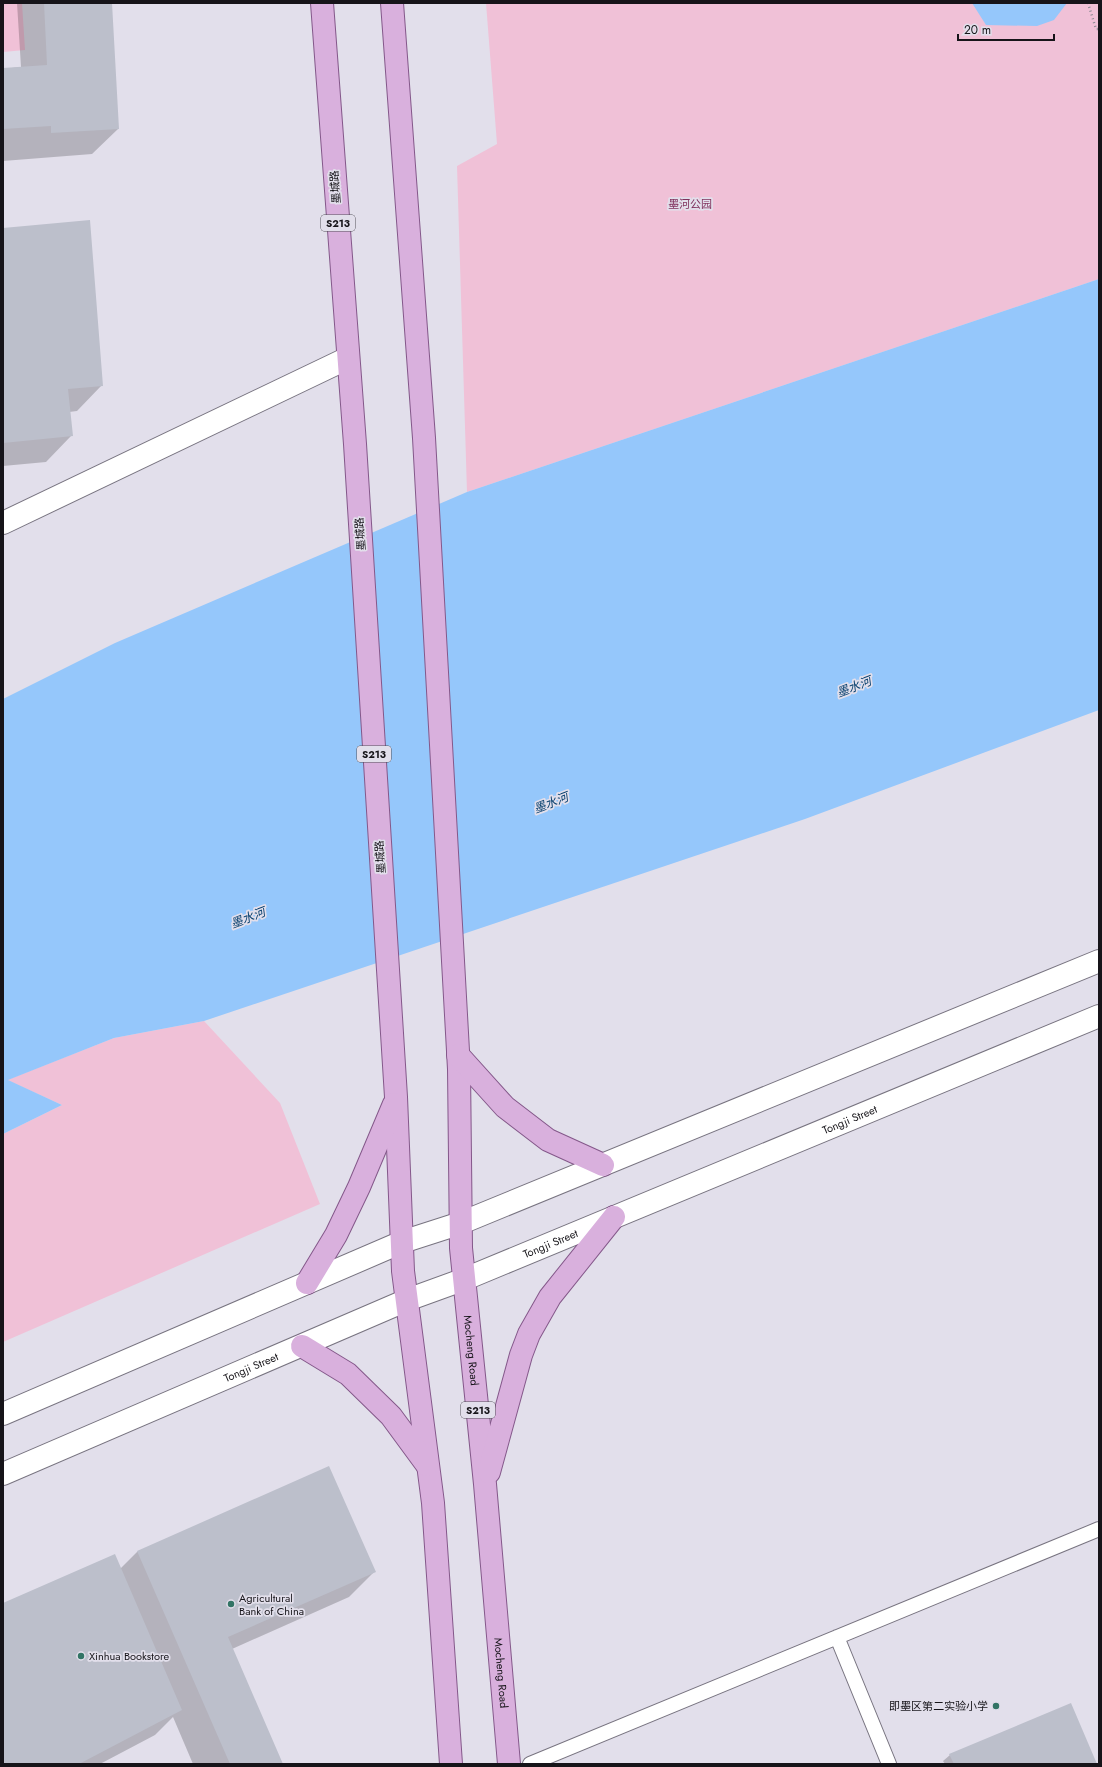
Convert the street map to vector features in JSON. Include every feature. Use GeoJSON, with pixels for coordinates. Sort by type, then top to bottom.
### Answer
{"type":"FeatureCollection","features":[{"type":"Feature","properties":{"kind":"main road","name":"墨城路"},"geometry":{"type":"LineString","coordinates":[[322,3],[355,444],[396,1097]]}},
{"type":"Feature","properties":{"kind":"main road","name":"S213"},"geometry":{"type":"LineString","coordinates":[[392,3],[424,438],[458,1055]]}},
{"type":"Feature","properties":{"kind":"main road"},"geometry":{"type":"LineString","coordinates":[[458,1055],[505,1107],[548,1140],[603,1165]]}},
{"type":"Feature","properties":{"kind":"main road","name":"Mocheng Road"},"geometry":{"type":"LineString","coordinates":[[458,1055],[461,1222],[465,1279],[485,1484],[509,1764]]}},
{"type":"Feature","properties":{"kind":"main road","name":"S213"},"geometry":{"type":"LineString","coordinates":[[396,1097],[403,1271],[433,1503],[452,1764]]}},
{"type":"Feature","properties":{"kind":"main road"},"geometry":{"type":"LineString","coordinates":[[307,1283],[336,1235],[359,1187],[396,1097]]}},
{"type":"Feature","properties":{"kind":"main road"},"geometry":{"type":"LineString","coordinates":[[485,1484],[521,1355],[529,1334],[550,1297],[614,1217]]}},
{"type":"Feature","properties":{"kind":"main road"},"geometry":{"type":"LineString","coordinates":[[302,1346],[348,1374],[391,1416],[428,1467]]}},
{"type":"Feature","properties":{"kind":"street"},"geometry":{"type":"LineString","coordinates":[[3,523],[348,358]]}},
{"type":"Feature","properties":{"kind":"street"},"geometry":{"type":"LineString","coordinates":[[3,1414],[402,1242],[461,1222],[603,1165],[1099,961]]}},
{"type":"Feature","properties":{"kind":"street","name":"Tongji Street"},"geometry":{"type":"LineString","coordinates":[[3,1474],[407,1300],[465,1279],[1099,1016]]}},
{"type":"Feature","properties":{"kind":"lane"},"geometry":{"type":"LineString","coordinates":[[530,1764],[1099,1529]]}},
{"type":"Feature","properties":{"kind":"lane"},"geometry":{"type":"LineString","coordinates":[[837,1637],[889,1764]]}},
{"type":"Feature","properties":{"kind":"path"},"geometry":{"type":"LineString","coordinates":[[1088,3],[1096,29],[1099,29]]}},
{"type":"Feature","properties":{"kind":"green space"},"geometry":{"type":"Polygon","coordinates":[[[3,3],[22,3],[25,50],[3,52],[3,3]]]}},
{"type":"Feature","properties":{"kind":"green space","name":"墨河公园"},"geometry":{"type":"Polygon","coordinates":[[[486,3],[1099,3],[1099,279],[467,492],[457,166],[497,144],[486,3]]]}},
{"type":"Feature","properties":{"kind":"green space"},"geometry":{"type":"Polygon","coordinates":[[[204,1021],[280,1103],[320,1204],[3,1342],[3,1134],[62,1105],[7,1080],[114,1038],[204,1021]]]}},
{"type":"Feature","properties":{"kind":"water"},"geometry":{"type":"Polygon","coordinates":[[[972,3],[1067,3],[1054,20],[1037,26],[986,25],[972,3]]]}},
{"type":"Feature","properties":{"kind":"water","name":"墨水河"},"geometry":{"type":"Polygon","coordinates":[[[1099,279],[1099,710],[805,819],[204,1021],[114,1038],[8,1080],[62,1105],[3,1134],[3,699],[115,643],[467,492],[1099,279]]]}},
{"type":"Feature","properties":{"kind":"building"},"geometry":{"type":"Polygon","coordinates":[[[44,3],[112,3],[119,129],[51,133],[51,126],[3,129],[3,68],[47,65],[44,3]]]}},
{"type":"Feature","properties":{"kind":"building"},"geometry":{"type":"Polygon","coordinates":[[[90,220],[103,386],[68,389],[73,436],[3,443],[3,228],[90,220]]]}},
{"type":"Feature","properties":{"kind":"building","name":"Agricultural Bank of China"},"geometry":{"type":"Polygon","coordinates":[[[329,1466],[376,1572],[228,1637],[283,1764],[230,1764],[137,1551],[329,1466]]]}},
{"type":"Feature","properties":{"kind":"building","name":"Xinhua Bookstore"},"geometry":{"type":"Polygon","coordinates":[[[115,1554],[182,1710],[79,1764],[3,1764],[3,1603],[115,1554]]]}},
{"type":"Feature","properties":{"kind":"building"},"geometry":{"type":"Polygon","coordinates":[[[1071,1703],[1097,1764],[954,1764],[949,1754],[1071,1703]]]}},
{"type":"Feature","properties":{"kind":"place","name":"Agricultural Bank of China"},"geometry":{"type":"Point","coordinates":[231,1604]}},
{"type":"Feature","properties":{"kind":"place","name":"Xinhua Bookstore"},"geometry":{"type":"Point","coordinates":[81,1656]}},
{"type":"Feature","properties":{"kind":"place","name":"即墨区第二实验小学"},"geometry":{"type":"Point","coordinates":[996,1706]}}]}
